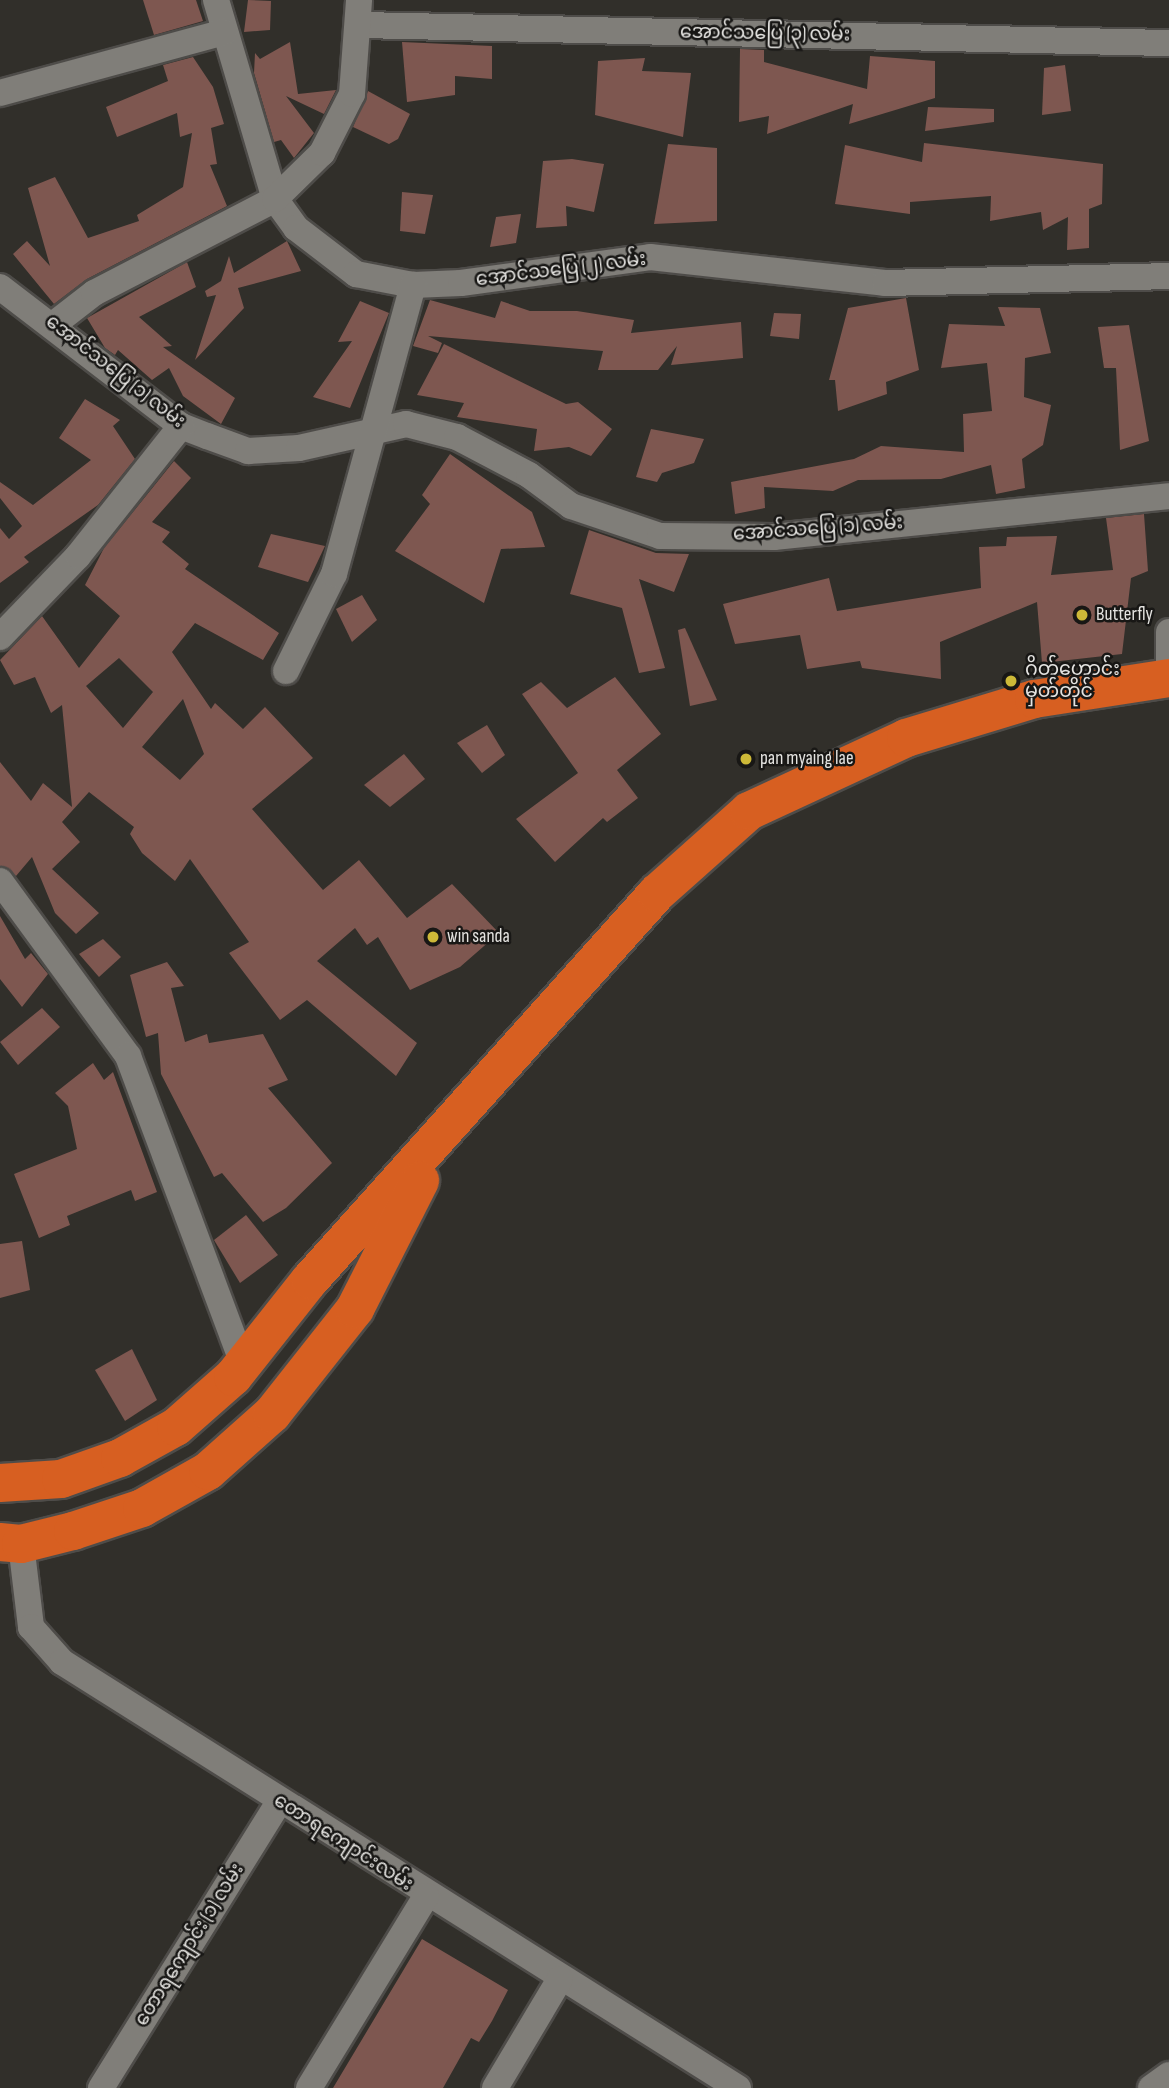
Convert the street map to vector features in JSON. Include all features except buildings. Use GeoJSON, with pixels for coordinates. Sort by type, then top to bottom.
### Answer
{"type":"FeatureCollection","features":[{"type":"Feature","properties":{"kind":"highway"},"geometry":{"type":"LineString","coordinates":[[0,1483],[61,1479],[120,1458],[176,1427],[243,1363],[310,1280],[440,1142],[657,893],[749,811],[906,738],[1034,699],[1169,678]]}},
{"type":"Feature","properties":{"kind":"highway"},"geometry":{"type":"LineString","coordinates":[[10,1543],[142,1508],[208,1471],[272,1414],[355,1309],[440,1142]]}},
{"type":"Feature","properties":{"kind":"street","name":"အောင်သပြေ (၂) လမ်း"},"geometry":{"type":"LineString","coordinates":[[216,0],[275,199],[296,228],[356,274],[413,285],[650,257],[885,283],[1169,276]]}},
{"type":"Feature","properties":{"kind":"street"},"geometry":{"type":"LineString","coordinates":[[54,324],[94,293],[275,199],[322,153],[352,94],[360,12]]}},
{"type":"Feature","properties":{"kind":"street","name":"အောင်သပြေ (၃) လမ်း"},"geometry":{"type":"LineString","coordinates":[[360,12],[1169,43]]}},
{"type":"Feature","properties":{"kind":"street"},"geometry":{"type":"LineString","coordinates":[[0,93],[224,32]]}},
{"type":"Feature","properties":{"kind":"street"},"geometry":{"type":"LineString","coordinates":[[286,671],[334,574],[376,430],[413,285]]}},
{"type":"Feature","properties":{"kind":"street","name":"အောင်သပြေ (၁) လမ်း"},"geometry":{"type":"LineString","coordinates":[[0,287],[54,324],[180,426],[248,451],[406,424],[457,437],[529,475],[571,506],[660,536],[774,537],[1169,496]]}},
{"type":"Feature","properties":{"kind":"street"},"geometry":{"type":"LineString","coordinates":[[0,637],[78,556],[180,426]]}},
{"type":"Feature","properties":{"kind":"street"},"geometry":{"type":"LineString","coordinates":[[1169,632],[1169,678]]}},
{"type":"Feature","properties":{"kind":"street"},"geometry":{"type":"LineString","coordinates":[[0,881],[128,1056],[243,1363]]}},
{"type":"Feature","properties":{"kind":"street","name":"တောရကျောင်းလမ်း"},"geometry":{"type":"LineString","coordinates":[[10,1543],[31,1627],[62,1662],[426,1896],[738,2088]]}},
{"type":"Feature","properties":{"kind":"street","name":"တောရကျောင်း (၁) လမ်း"},"geometry":{"type":"LineString","coordinates":[[101,2088],[279,1802]]}},
{"type":"Feature","properties":{"kind":"street"},"geometry":{"type":"LineString","coordinates":[[309,2088],[426,1896]]}},
{"type":"Feature","properties":{"kind":"street"},"geometry":{"type":"LineString","coordinates":[[495,2088],[560,1979]]}},
{"type":"Feature","properties":{"kind":"street"},"geometry":{"type":"LineString","coordinates":[[1151,2088],[1169,2075]]}},
{"type":"Feature","properties":{"kind":"place","name":"Butterfly"},"geometry":{"type":"Point","coordinates":[1082,615]}},
{"type":"Feature","properties":{"kind":"place","name":"ဂိတ်ဟောင်း မှတ်တိုင်"},"geometry":{"type":"Point","coordinates":[1011,681]}},
{"type":"Feature","properties":{"kind":"place","name":"pan myaing lae"},"geometry":{"type":"Point","coordinates":[746,759]}},
{"type":"Feature","properties":{"kind":"place","name":"win sanda"},"geometry":{"type":"Point","coordinates":[433,937]}}]}
